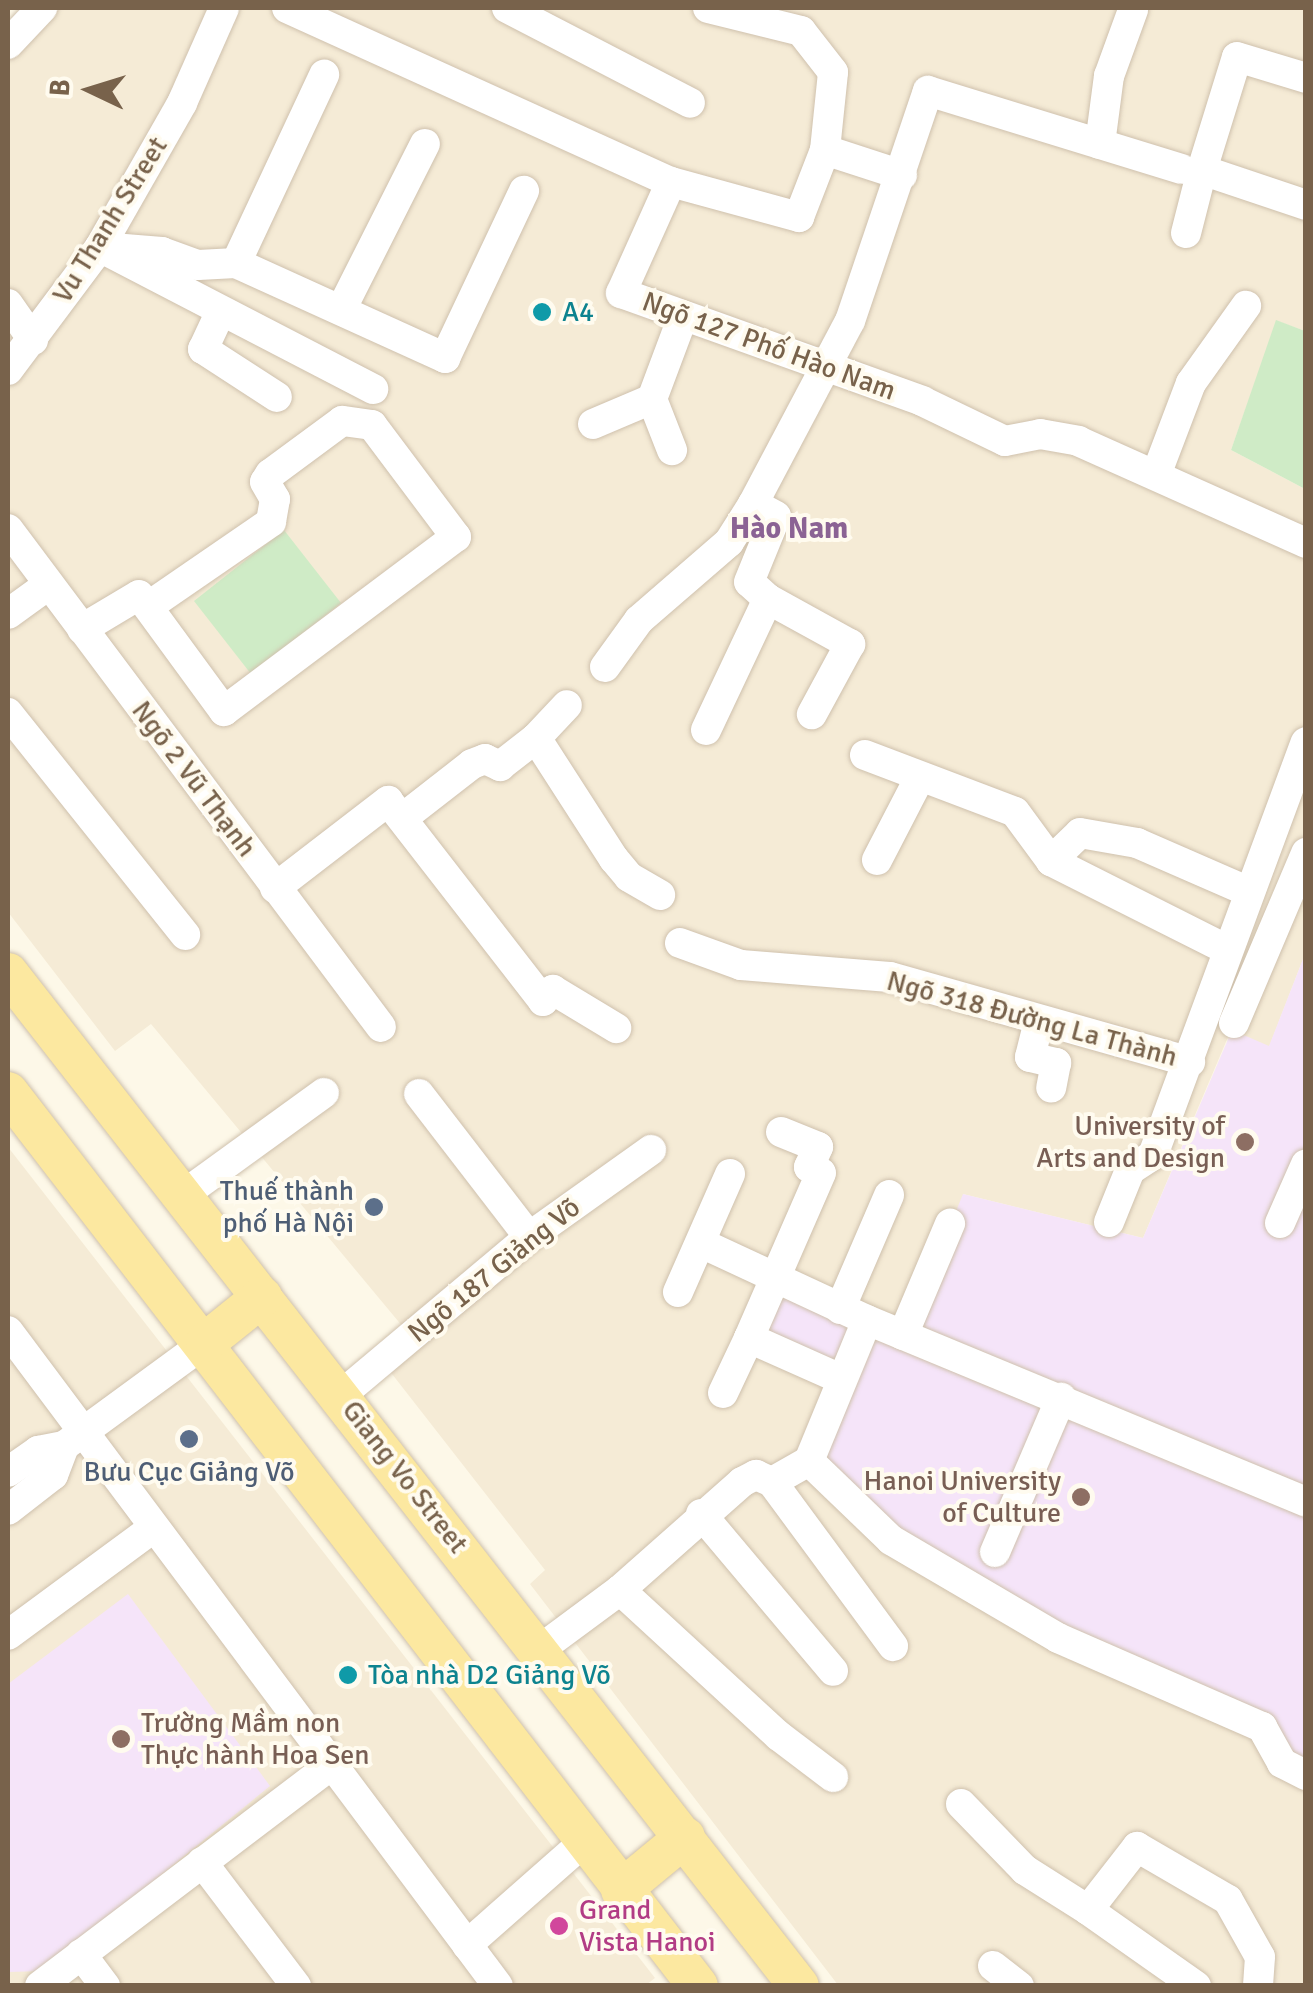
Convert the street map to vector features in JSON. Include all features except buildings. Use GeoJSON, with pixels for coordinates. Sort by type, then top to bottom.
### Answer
{"type":"FeatureCollection","features":[{"type":"Feature","properties":{"kind":"main road","name":"Giang Vo Street"},"geometry":{"type":"LineString","coordinates":[[8,973],[799,1986]]}},
{"type":"Feature","properties":{"kind":"main road"},"geometry":{"type":"LineString","coordinates":[[8,1092],[206,1342],[698,1986]]}},
{"type":"Feature","properties":{"kind":"main road"},"geometry":{"type":"LineString","coordinates":[[206,1342],[262,1296]]}},
{"type":"Feature","properties":{"kind":"main road"},"geometry":{"type":"LineString","coordinates":[[622,1890],[685,1837]]}},
{"type":"Feature","properties":{"kind":"street"},"geometry":{"type":"LineString","coordinates":[[8,44],[42,8]]}},
{"type":"Feature","properties":{"kind":"street","name":"Vu Thanh Street"},"geometry":{"type":"LineString","coordinates":[[8,370],[100,247],[182,103],[224,8]]}},
{"type":"Feature","properties":{"kind":"street"},"geometry":{"type":"LineString","coordinates":[[287,8],[671,182],[799,216],[824,150],[834,72],[804,19],[708,8]]}},
{"type":"Feature","properties":{"kind":"street"},"geometry":{"type":"LineString","coordinates":[[506,8],[538,15],[690,103]]}},
{"type":"Feature","properties":{"kind":"street"},"geometry":{"type":"LineString","coordinates":[[1100,144],[1109,76],[1133,10]]}},
{"type":"Feature","properties":{"kind":"street"},"geometry":{"type":"LineString","coordinates":[[1186,233],[1191,169],[1236,57],[1306,78]]}},
{"type":"Feature","properties":{"kind":"street"},"geometry":{"type":"LineString","coordinates":[[236,263],[324,74]]}},
{"type":"Feature","properties":{"kind":"street"},"geometry":{"type":"LineString","coordinates":[[605,667],[639,620],[729,542],[754,504],[822,366],[850,321],[928,90],[1306,205]]}},
{"type":"Feature","properties":{"kind":"street"},"geometry":{"type":"LineString","coordinates":[[341,310],[425,144]]}},
{"type":"Feature","properties":{"kind":"street"},"geometry":{"type":"LineString","coordinates":[[824,150],[902,176]]}},
{"type":"Feature","properties":{"kind":"street","name":"Ngõ 127 Phố Hào Nam"},"geometry":{"type":"LineString","coordinates":[[671,182],[621,293],[922,401],[1005,441],[1040,434],[1078,441],[1306,544]]}},
{"type":"Feature","properties":{"kind":"street"},"geometry":{"type":"LineString","coordinates":[[100,247],[162,252],[198,265],[236,263],[445,358],[524,191]]}},
{"type":"Feature","properties":{"kind":"street"},"geometry":{"type":"LineString","coordinates":[[100,247],[220,314],[373,390]]}},
{"type":"Feature","properties":{"kind":"street"},"geometry":{"type":"LineString","coordinates":[[8,304],[33,340]]}},
{"type":"Feature","properties":{"kind":"street"},"geometry":{"type":"LineString","coordinates":[[1156,475],[1191,383],[1246,306]]}},
{"type":"Feature","properties":{"kind":"street"},"geometry":{"type":"LineString","coordinates":[[220,314],[203,348],[277,396]]}},
{"type":"Feature","properties":{"kind":"street"},"geometry":{"type":"LineString","coordinates":[[672,450],[652,399],[683,316]]}},
{"type":"Feature","properties":{"kind":"street"},"geometry":{"type":"LineString","coordinates":[[593,424],[652,399]]}},
{"type":"Feature","properties":{"kind":"street"},"geometry":{"type":"LineString","coordinates":[[82,629],[134,593],[148,606],[224,711],[456,537],[372,425],[342,421],[270,474],[265,482],[275,498],[271,522],[148,606]]}},
{"type":"Feature","properties":{"kind":"street"},"geometry":{"type":"LineString","coordinates":[[754,504],[776,516],[749,582],[768,599],[850,644],[812,714]]}},
{"type":"Feature","properties":{"kind":"street","name":"Ngõ 2 Vũ Thạnh"},"geometry":{"type":"LineString","coordinates":[[8,529],[381,1027]]}},
{"type":"Feature","properties":{"kind":"street"},"geometry":{"type":"LineString","coordinates":[[8,614],[48,585]]}},
{"type":"Feature","properties":{"kind":"street"},"geometry":{"type":"LineString","coordinates":[[706,730],[768,599]]}},
{"type":"Feature","properties":{"kind":"street"},"geometry":{"type":"LineString","coordinates":[[404,816],[472,764],[485,759],[500,766],[536,738],[568,704]]}},
{"type":"Feature","properties":{"kind":"street"},"geometry":{"type":"LineString","coordinates":[[8,713],[185,935]]}},
{"type":"Feature","properties":{"kind":"street"},"geometry":{"type":"LineString","coordinates":[[536,738],[614,860],[629,878],[660,895]]}},
{"type":"Feature","properties":{"kind":"street"},"geometry":{"type":"LineString","coordinates":[[865,756],[1015,812],[1051,862],[1226,949]]}},
{"type":"Feature","properties":{"kind":"street","name":"Ngõ 318 Đường La Thành"},"geometry":{"type":"LineString","coordinates":[[680,943],[740,965],[890,977],[1190,1062],[1226,949],[1303,761]]}},
{"type":"Feature","properties":{"kind":"street"},"geometry":{"type":"LineString","coordinates":[[877,860],[919,778]]}},
{"type":"Feature","properties":{"kind":"street"},"geometry":{"type":"LineString","coordinates":[[275,888],[388,801],[404,816],[543,1001],[553,990],[616,1028]]}},
{"type":"Feature","properties":{"kind":"street"},"geometry":{"type":"LineString","coordinates":[[1051,862],[1080,832],[1137,843],[1248,892]]}},
{"type":"Feature","properties":{"kind":"street"},"geometry":{"type":"LineString","coordinates":[[1234,1024],[1306,853]]}},
{"type":"Feature","properties":{"kind":"street"},"geometry":{"type":"LineString","coordinates":[[1039,1021],[1030,1057],[1056,1063],[1052,1088]]}},
{"type":"Feature","properties":{"kind":"street"},"geometry":{"type":"LineString","coordinates":[[1109,1222],[1130,1170],[1153,1155],[1190,1062]]}},
{"type":"Feature","properties":{"kind":"street"},"geometry":{"type":"LineString","coordinates":[[183,1195],[324,1093]]}},
{"type":"Feature","properties":{"kind":"street"},"geometry":{"type":"LineString","coordinates":[[419,1094],[528,1236]]}},
{"type":"Feature","properties":{"kind":"street"},"geometry":{"type":"LineString","coordinates":[[723,1392],[821,1173],[809,1167],[818,1147],[781,1132]]}},
{"type":"Feature","properties":{"kind":"street","name":"Ngõ 187 Giảng Võ"},"geometry":{"type":"LineString","coordinates":[[341,1395],[528,1236],[651,1150]]}},
{"type":"Feature","properties":{"kind":"street"},"geometry":{"type":"LineString","coordinates":[[1280,1222],[1306,1164]]}},
{"type":"Feature","properties":{"kind":"street"},"geometry":{"type":"LineString","coordinates":[[678,1292],[730,1174]]}},
{"type":"Feature","properties":{"kind":"street"},"geometry":{"type":"LineString","coordinates":[[772,1482],[809,1461],[842,1379],[854,1314],[889,1195]]}},
{"type":"Feature","properties":{"kind":"street"},"geometry":{"type":"LineString","coordinates":[[909,1338],[950,1224]]}},
{"type":"Feature","properties":{"kind":"street"},"geometry":{"type":"LineString","coordinates":[[701,1243],[909,1338],[1306,1502]]}},
{"type":"Feature","properties":{"kind":"street"},"geometry":{"type":"LineString","coordinates":[[8,1331],[73,1440],[152,1529],[498,1986]]}},
{"type":"Feature","properties":{"kind":"street"},"geometry":{"type":"LineString","coordinates":[[750,1338],[842,1379]]}},
{"type":"Feature","properties":{"kind":"street"},"geometry":{"type":"LineString","coordinates":[[8,1472],[38,1451],[73,1440],[206,1342]]}},
{"type":"Feature","properties":{"kind":"street"},"geometry":{"type":"LineString","coordinates":[[995,1552],[1060,1398]]}},
{"type":"Feature","properties":{"kind":"street"},"geometry":{"type":"LineString","coordinates":[[8,1510],[53,1475],[73,1440]]}},
{"type":"Feature","properties":{"kind":"street"},"geometry":{"type":"LineString","coordinates":[[809,1461],[905,1549],[1058,1638],[1262,1727],[1282,1763],[1306,1775]]}},
{"type":"Feature","properties":{"kind":"street"},"geometry":{"type":"LineString","coordinates":[[539,1650],[620,1590],[701,1514],[756,1475],[772,1482],[893,1646]]}},
{"type":"Feature","properties":{"kind":"street"},"geometry":{"type":"LineString","coordinates":[[701,1514],[833,1670]]}},
{"type":"Feature","properties":{"kind":"street"},"geometry":{"type":"LineString","coordinates":[[8,1635],[152,1529]]}},
{"type":"Feature","properties":{"kind":"street"},"geometry":{"type":"LineString","coordinates":[[620,1590],[778,1736],[834,1777]]}},
{"type":"Feature","properties":{"kind":"street"},"geometry":{"type":"LineString","coordinates":[[40,1986],[332,1765]]}},
{"type":"Feature","properties":{"kind":"street"},"geometry":{"type":"LineString","coordinates":[[960,1804],[1026,1870],[1196,1986]]}},
{"type":"Feature","properties":{"kind":"street"},"geometry":{"type":"LineString","coordinates":[[467,1944],[586,1840]]}},
{"type":"Feature","properties":{"kind":"street"},"geometry":{"type":"LineString","coordinates":[[1088,1910],[1137,1846],[1228,1900],[1260,1957],[1258,1986]]}},
{"type":"Feature","properties":{"kind":"street"},"geometry":{"type":"LineString","coordinates":[[202,1862],[296,1986]]}},
{"type":"Feature","properties":{"kind":"street"},"geometry":{"type":"LineString","coordinates":[[81,1954],[106,1986]]}},
{"type":"Feature","properties":{"kind":"street"},"geometry":{"type":"LineString","coordinates":[[992,1966],[1019,1986]]}},
{"type":"Feature","properties":{"kind":"shaded area"},"geometry":{"type":"Polygon","coordinates":[[[55,8],[1305,8],[1305,331],[1277,321],[1231,450],[1305,489],[1305,954],[1269,1047],[1231,1030],[1143,1238],[963,1194],[1305,1767],[1305,1985],[838,1985],[530,1584],[545,1570],[378,1356],[408,1333],[151,1024],[115,1051],[8,912],[8,43],[55,8]]]}},
{"type":"Feature","properties":{"kind":"shaded area","name":"Hanoi University of Culture"},"geometry":{"type":"Polygon","coordinates":[[[1305,954],[1305,1767],[1065,1636],[899,1536],[815,1457],[870,1327],[903,1341],[963,1194],[1143,1238],[1232,1030],[1269,1046],[1305,954]]]}},
{"type":"Feature","properties":{"kind":"shaded area"},"geometry":{"type":"Polygon","coordinates":[[[8,1147],[655,1978],[646,1985],[8,1985],[8,1147]]]}},
{"type":"Feature","properties":{"kind":"shaded area"},"geometry":{"type":"Polygon","coordinates":[[[778,1289],[859,1324],[838,1373],[757,1339],[778,1289]]]}},
{"type":"Feature","properties":{"kind":"shaded area","name":"Trường Mầm non Thực hành Hoa Sen"},"geometry":{"type":"Polygon","coordinates":[[[128,1594],[270,1786],[43,1971],[8,1972],[8,1684],[128,1594]]]}},
{"type":"Feature","properties":{"kind":"green space"},"geometry":{"type":"Polygon","coordinates":[[[1276,320],[1305,331],[1305,489],[1231,450],[1276,320]]]}},
{"type":"Feature","properties":{"kind":"green space"},"geometry":{"type":"Polygon","coordinates":[[[284,530],[341,603],[251,674],[194,601],[284,530]]]}},
{"type":"Feature","properties":{"kind":"place","name":"A4"},"geometry":{"type":"Point","coordinates":[542,312]}},
{"type":"Feature","properties":{"kind":"place","name":"University of Arts and Design"},"geometry":{"type":"Point","coordinates":[1245,1142]}},
{"type":"Feature","properties":{"kind":"place","name":"Thuế thành phố Hà Nội"},"geometry":{"type":"Point","coordinates":[374,1207]}},
{"type":"Feature","properties":{"kind":"place","name":"Bưu Cục Giảng Võ"},"geometry":{"type":"Point","coordinates":[189,1439]}},
{"type":"Feature","properties":{"kind":"place","name":"Hanoi University of Culture"},"geometry":{"type":"Point","coordinates":[1081,1497]}},
{"type":"Feature","properties":{"kind":"place","name":"Tòa nhà D2 Giảng Võ"},"geometry":{"type":"Point","coordinates":[348,1675]}},
{"type":"Feature","properties":{"kind":"place","name":"Trường Mầm non Thực hành Hoa Sen"},"geometry":{"type":"Point","coordinates":[121,1739]}},
{"type":"Feature","properties":{"kind":"place","name":"Grand Vista Hanoi"},"geometry":{"type":"Point","coordinates":[559,1926]}},
{"type":"Feature","properties":{"kind":"district","name":"Hào Nam"},"geometry":{"type":"Point","coordinates":[789,529]}}]}
